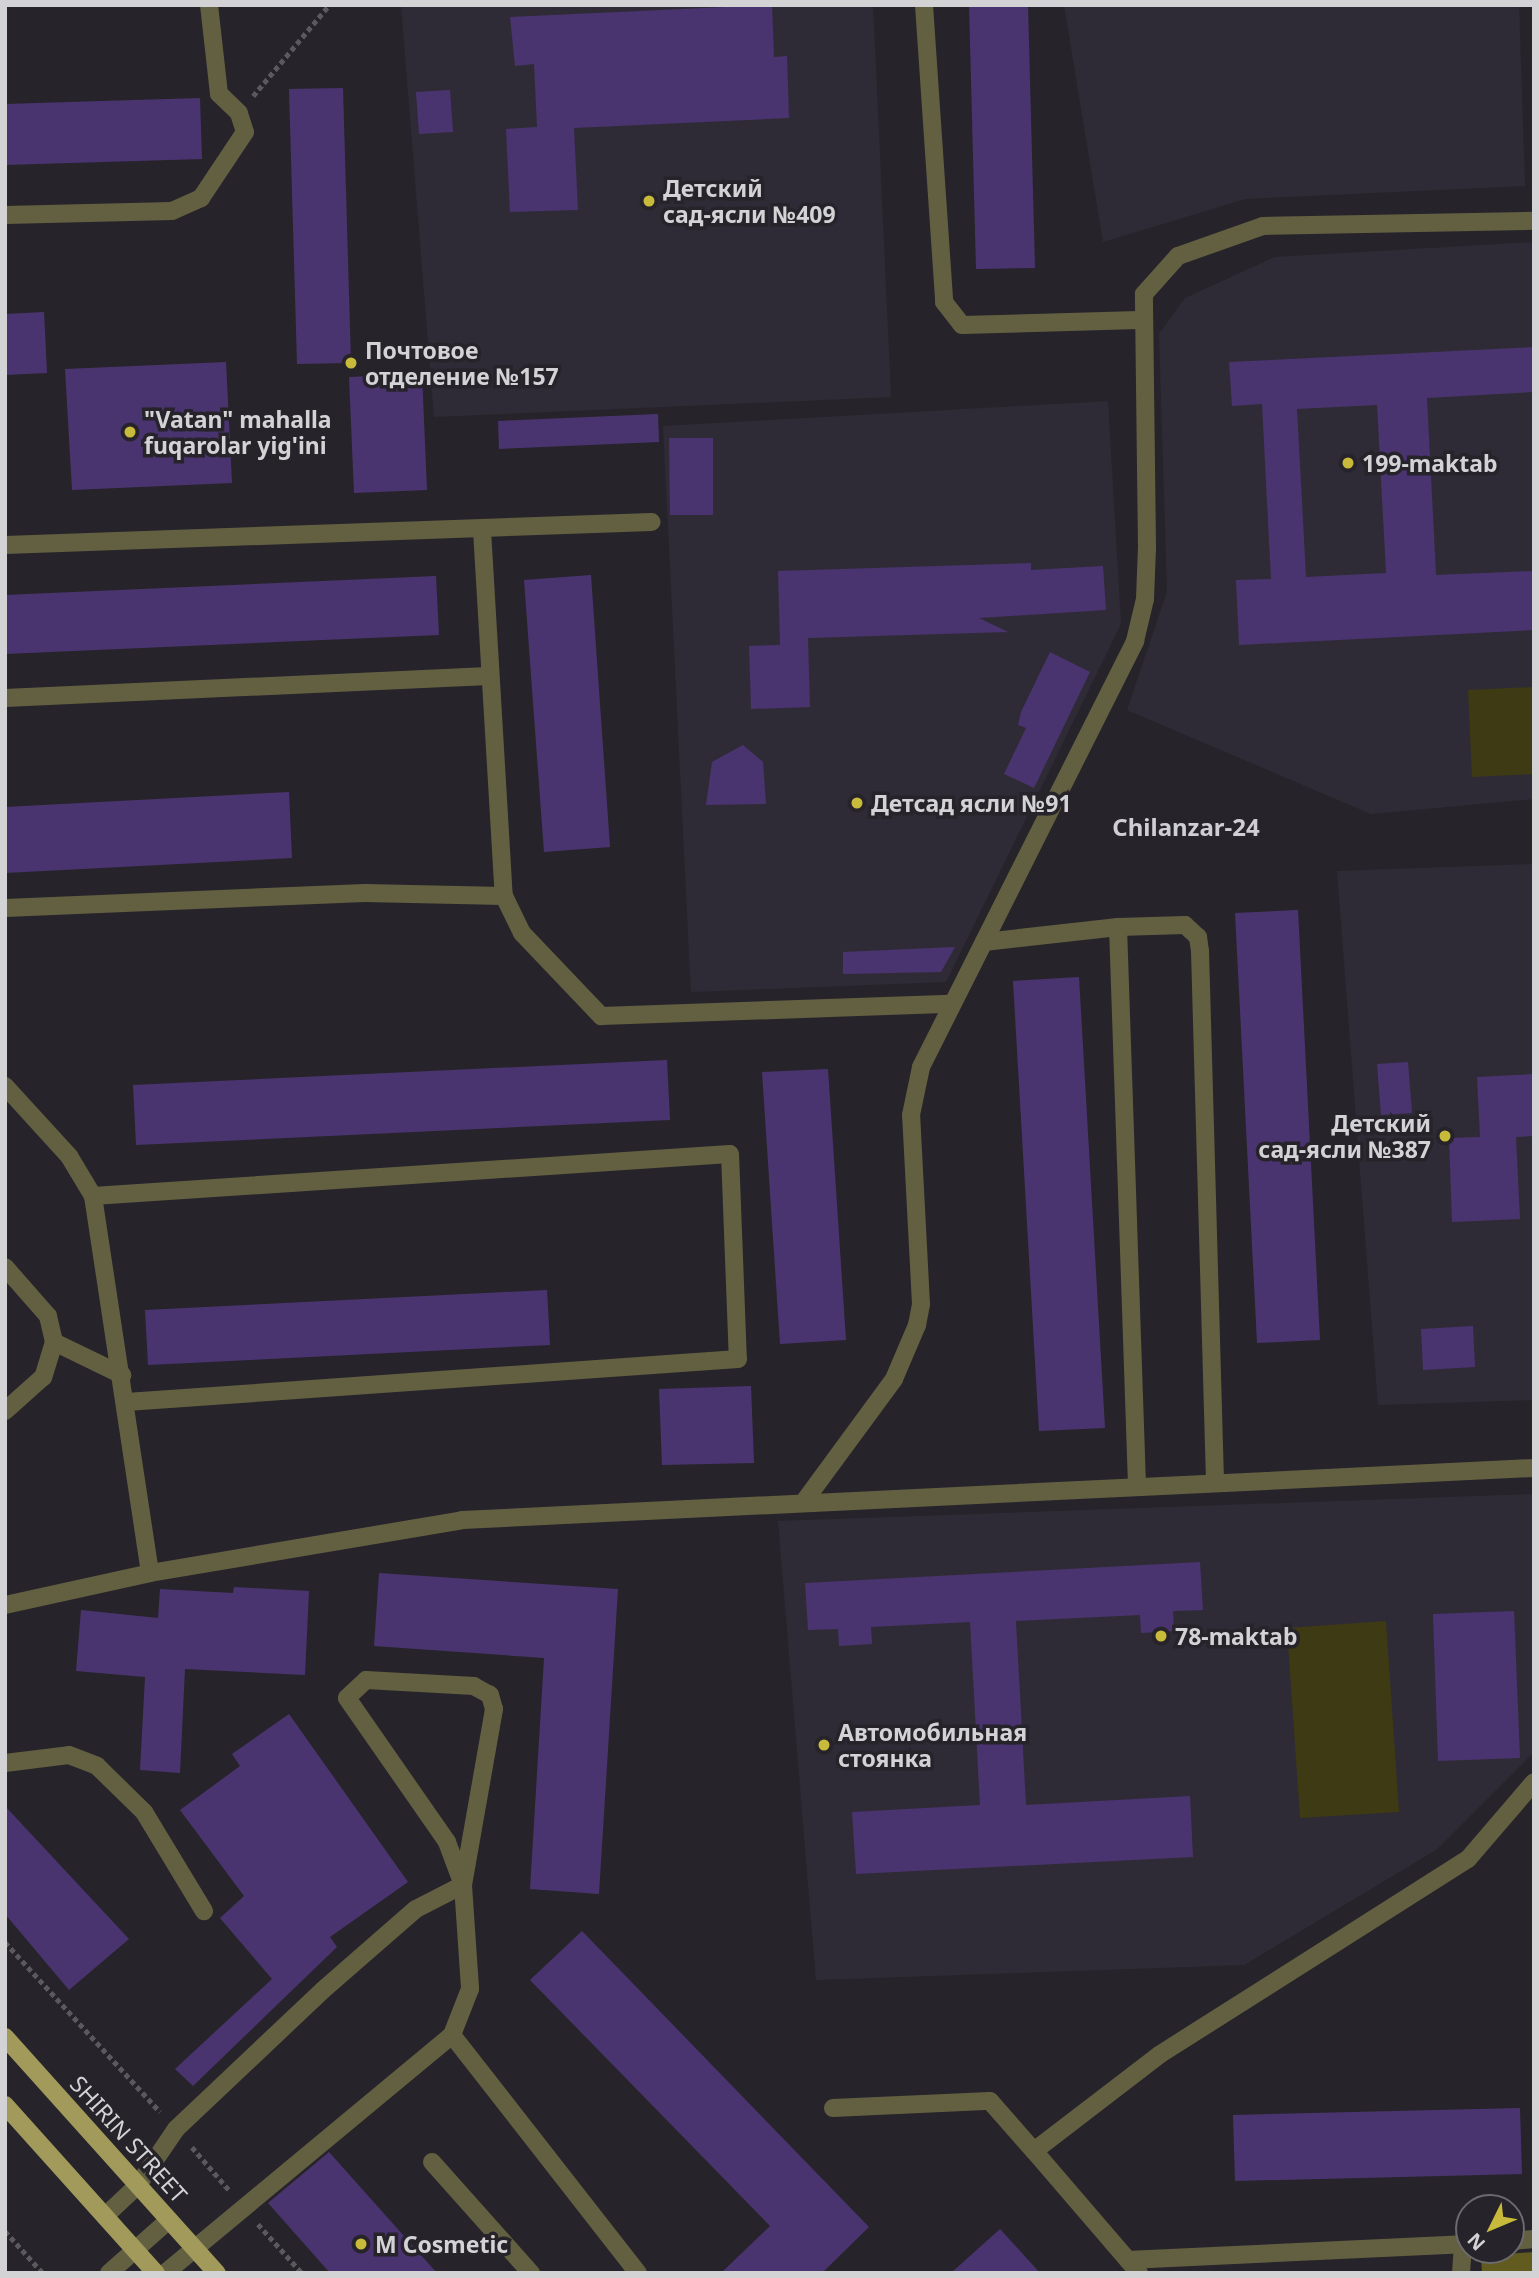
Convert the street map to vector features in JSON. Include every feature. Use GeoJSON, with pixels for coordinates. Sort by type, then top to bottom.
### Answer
{"type":"FeatureCollection","features":[{"type":"Feature","properties":{"kind":"main road","name":"SHIRIN STREET"},"geometry":{"type":"LineString","coordinates":[[5,2037],[217,2273]]}},
{"type":"Feature","properties":{"kind":"main road"},"geometry":{"type":"LineString","coordinates":[[5,2105],[156,2273]]}},
{"type":"Feature","properties":{"kind":"lane"},"geometry":{"type":"LineString","coordinates":[[5,215],[172,211],[201,198],[235,156],[245,132],[239,113],[219,94],[209,5]]}},
{"type":"Feature","properties":{"kind":"lane"},"geometry":{"type":"LineString","coordinates":[[924,5],[944,302],[962,325],[1139,320]]}},
{"type":"Feature","properties":{"kind":"lane"},"geometry":{"type":"LineString","coordinates":[[803,1503],[894,1379],[911,1345],[921,1304],[911,1115],[921,1067],[1138,631],[1147,548],[1139,320],[1144,294],[1178,256],[1242,231],[1326,222],[1534,221]]}},
{"type":"Feature","properties":{"kind":"lane"},"geometry":{"type":"LineString","coordinates":[[5,545],[652,522]]}},
{"type":"Feature","properties":{"kind":"lane"},"geometry":{"type":"LineString","coordinates":[[482,530],[504,896],[522,933],[601,1016],[951,1004]]}},
{"type":"Feature","properties":{"kind":"lane"},"geometry":{"type":"LineString","coordinates":[[5,698],[489,676]]}},
{"type":"Feature","properties":{"kind":"lane"},"geometry":{"type":"LineString","coordinates":[[5,908],[365,893],[504,896]]}},
{"type":"Feature","properties":{"kind":"lane"},"geometry":{"type":"LineString","coordinates":[[984,942],[1118,927],[1185,925],[1198,937],[1215,1481]]}},
{"type":"Feature","properties":{"kind":"lane"},"geometry":{"type":"LineString","coordinates":[[1118,927],[1137,1484]]}},
{"type":"Feature","properties":{"kind":"lane"},"geometry":{"type":"LineString","coordinates":[[5,1086],[69,1156],[93,1196],[127,1402],[150,1573]]}},
{"type":"Feature","properties":{"kind":"lane"},"geometry":{"type":"LineString","coordinates":[[93,1196],[730,1154],[738,1359],[127,1402]]}},
{"type":"Feature","properties":{"kind":"lane"},"geometry":{"type":"LineString","coordinates":[[5,1267],[48,1316],[54,1342],[43,1377],[5,1411]]}},
{"type":"Feature","properties":{"kind":"lane"},"geometry":{"type":"LineString","coordinates":[[54,1342],[122,1375]]}},
{"type":"Feature","properties":{"kind":"lane"},"geometry":{"type":"LineString","coordinates":[[5,1605],[150,1573],[462,1520],[1137,1484],[1534,1468]]}},
{"type":"Feature","properties":{"kind":"lane"},"geometry":{"type":"LineString","coordinates":[[165,2273],[452,2035],[470,1989],[463,1885],[494,1709],[490,1695],[447,1685],[366,1680],[353,1686],[347,1698],[447,1842],[463,1885]]}},
{"type":"Feature","properties":{"kind":"lane"},"geometry":{"type":"LineString","coordinates":[[5,1763],[69,1755],[97,1766],[144,1812],[204,1911]]}},
{"type":"Feature","properties":{"kind":"lane"},"geometry":{"type":"LineString","coordinates":[[1034,2151],[1159,2055],[1468,1859],[1534,1782]]}},
{"type":"Feature","properties":{"kind":"lane"},"geometry":{"type":"LineString","coordinates":[[104,2216],[138,2185],[176,2129],[416,1909],[463,1885]]}},
{"type":"Feature","properties":{"kind":"lane"},"geometry":{"type":"LineString","coordinates":[[452,2035],[638,2273]]}},
{"type":"Feature","properties":{"kind":"lane"},"geometry":{"type":"LineString","coordinates":[[833,2108],[990,2101],[1133,2267],[1455,2245]]}},
{"type":"Feature","properties":{"kind":"lane"},"geometry":{"type":"LineString","coordinates":[[432,2162],[531,2273]]}},
{"type":"Feature","properties":{"kind":"lane"},"geometry":{"type":"LineString","coordinates":[[109,2273],[169,2220]]}},
{"type":"Feature","properties":{"kind":"path"},"geometry":{"type":"LineString","coordinates":[[239,113],[329,5]]}},
{"type":"Feature","properties":{"kind":"path"},"geometry":{"type":"LineString","coordinates":[[5,1942],[176,2129],[302,2273]]}},
{"type":"Feature","properties":{"kind":"path"},"geometry":{"type":"LineString","coordinates":[[5,2231],[43,2273]]}},
{"type":"Feature","properties":{"kind":"shaded area","name":"Детский сад-ясли №409"},"geometry":{"type":"Polygon","coordinates":[[[401,5],[873,5],[891,397],[434,417],[401,5]]]}},
{"type":"Feature","properties":{"kind":"shaded area"},"geometry":{"type":"Polygon","coordinates":[[[1064,5],[1519,5],[1525,186],[1245,199],[1103,242],[1064,5]]]}},
{"type":"Feature","properties":{"kind":"shaded area","name":"199-maktab"},"geometry":{"type":"Polygon","coordinates":[[[1534,242],[1534,799],[1371,814],[1127,710],[1167,592],[1159,334],[1185,298],[1275,257],[1534,242]]]}},
{"type":"Feature","properties":{"kind":"shaded area","name":"Детсад ясли №91"},"geometry":{"type":"Polygon","coordinates":[[[1108,401],[1121,624],[946,982],[691,992],[663,426],[1108,401]]]}},
{"type":"Feature","properties":{"kind":"shaded area"},"geometry":{"type":"Polygon","coordinates":[[[1534,687],[1534,774],[1472,777],[1468,690],[1534,687]]]}},
{"type":"Feature","properties":{"kind":"shaded area","name":"Детский сад-ясли №387"},"geometry":{"type":"Polygon","coordinates":[[[1534,864],[1534,1400],[1378,1405],[1337,871],[1534,864]]]}},
{"type":"Feature","properties":{"kind":"shaded area","name":"78-maktab"},"geometry":{"type":"Polygon","coordinates":[[[1534,1494],[1534,1752],[1436,1850],[1244,1965],[816,1980],[778,1521],[1534,1494]]]}},
{"type":"Feature","properties":{"kind":"shaded area"},"geometry":{"type":"Polygon","coordinates":[[[1386,1621],[1399,1812],[1300,1818],[1287,1628],[1386,1621]]]}},
{"type":"Feature","properties":{"kind":"shaded area"},"geometry":{"type":"Polygon","coordinates":[[[1534,2252],[1534,2273],[1482,2273],[1481,2264],[1525,2264],[1525,2253],[1534,2252]]]}},
{"type":"Feature","properties":{"kind":"building"},"geometry":{"type":"Polygon","coordinates":[[[772,5],[774,57],[787,56],[789,118],[574,128],[578,210],[510,212],[506,129],[537,127],[534,64],[515,66],[510,17],[772,5]]]}},
{"type":"Feature","properties":{"kind":"building"},"geometry":{"type":"Polygon","coordinates":[[[969,5],[1028,5],[1035,268],[976,269],[969,5]]]}},
{"type":"Feature","properties":{"kind":"building"},"geometry":{"type":"Polygon","coordinates":[[[343,88],[351,363],[297,364],[289,89],[343,88]]]}},
{"type":"Feature","properties":{"kind":"building"},"geometry":{"type":"Polygon","coordinates":[[[450,90],[453,132],[419,134],[416,92],[450,90]]]}},
{"type":"Feature","properties":{"kind":"building"},"geometry":{"type":"Polygon","coordinates":[[[200,98],[202,159],[5,165],[5,104],[200,98]]]}},
{"type":"Feature","properties":{"kind":"building"},"geometry":{"type":"Polygon","coordinates":[[[44,312],[47,373],[5,375],[5,314],[44,312]]]}},
{"type":"Feature","properties":{"kind":"building"},"geometry":{"type":"Polygon","coordinates":[[[1534,347],[1534,392],[1427,398],[1436,575],[1534,571],[1534,630],[1239,645],[1236,580],[1271,579],[1262,404],[1232,406],[1229,362],[1534,347]],[[1377,405],[1297,409],[1306,577],[1386,573],[1377,405]]]}},
{"type":"Feature","properties":{"kind":"building"},"geometry":{"type":"Polygon","coordinates":[[[226,362],[232,483],[72,490],[65,369],[226,362]]]}},
{"type":"Feature","properties":{"kind":"building"},"geometry":{"type":"Polygon","coordinates":[[[422,374],[427,490],[354,493],[349,377],[422,374]]]}},
{"type":"Feature","properties":{"kind":"building"},"geometry":{"type":"Polygon","coordinates":[[[658,414],[659,442],[499,449],[498,421],[658,414]]]}},
{"type":"Feature","properties":{"kind":"building"},"geometry":{"type":"Polygon","coordinates":[[[669,438],[713,438],[713,515],[670,515],[669,438]]]}},
{"type":"Feature","properties":{"kind":"building"},"geometry":{"type":"Polygon","coordinates":[[[1031,563],[1031,570],[1103,566],[1106,610],[979,618],[1008,632],[808,638],[810,707],[751,709],[749,646],[780,645],[778,571],[1031,563]]]}},
{"type":"Feature","properties":{"kind":"building"},"geometry":{"type":"Polygon","coordinates":[[[591,575],[610,847],[544,852],[524,580],[591,575]]]}},
{"type":"Feature","properties":{"kind":"building"},"geometry":{"type":"Polygon","coordinates":[[[436,576],[439,635],[5,654],[5,595],[436,576]]]}},
{"type":"Feature","properties":{"kind":"building"},"geometry":{"type":"Polygon","coordinates":[[[1050,652],[1090,672],[1034,788],[1004,774],[1026,728],[1018,725],[1021,712],[1050,652]]]}},
{"type":"Feature","properties":{"kind":"building"},"geometry":{"type":"Polygon","coordinates":[[[743,745],[763,762],[766,804],[706,805],[712,762],[743,745]]]}},
{"type":"Feature","properties":{"kind":"building"},"geometry":{"type":"Polygon","coordinates":[[[289,792],[292,858],[5,873],[5,807],[289,792]]]}},
{"type":"Feature","properties":{"kind":"building"},"geometry":{"type":"Polygon","coordinates":[[[1298,910],[1320,1340],[1257,1343],[1235,913],[1298,910]]]}},
{"type":"Feature","properties":{"kind":"building"},"geometry":{"type":"Polygon","coordinates":[[[955,947],[941,972],[843,974],[843,952],[955,947]]]}},
{"type":"Feature","properties":{"kind":"building"},"geometry":{"type":"Polygon","coordinates":[[[1079,977],[1105,1428],[1039,1431],[1013,981],[1079,977]]]}},
{"type":"Feature","properties":{"kind":"building"},"geometry":{"type":"Polygon","coordinates":[[[667,1060],[670,1120],[136,1145],[133,1085],[667,1060]]]}},
{"type":"Feature","properties":{"kind":"building"},"geometry":{"type":"Polygon","coordinates":[[[1408,1062],[1412,1113],[1381,1115],[1377,1064],[1408,1062]]]}},
{"type":"Feature","properties":{"kind":"building"},"geometry":{"type":"Polygon","coordinates":[[[828,1069],[846,1340],[780,1344],[762,1072],[828,1069]]]}},
{"type":"Feature","properties":{"kind":"building"},"geometry":{"type":"Polygon","coordinates":[[[1534,1074],[1534,1136],[1516,1137],[1520,1219],[1452,1222],[1449,1138],[1480,1137],[1477,1077],[1534,1074]]]}},
{"type":"Feature","properties":{"kind":"building"},"geometry":{"type":"Polygon","coordinates":[[[547,1290],[550,1345],[148,1365],[145,1310],[547,1290]]]}},
{"type":"Feature","properties":{"kind":"building"},"geometry":{"type":"Polygon","coordinates":[[[1473,1326],[1475,1367],[1423,1370],[1421,1329],[1473,1326]]]}},
{"type":"Feature","properties":{"kind":"building"},"geometry":{"type":"Polygon","coordinates":[[[751,1386],[754,1463],[662,1465],[659,1389],[751,1386]]]}},
{"type":"Feature","properties":{"kind":"building"},"geometry":{"type":"Polygon","coordinates":[[[1200,1562],[1203,1610],[1173,1611],[1174,1631],[1141,1633],[1140,1615],[1016,1621],[1026,1805],[1190,1796],[1193,1857],[856,1874],[852,1812],[980,1805],[970,1622],[871,1627],[872,1644],[839,1646],[838,1629],[808,1630],[805,1583],[1200,1562]]]}},
{"type":"Feature","properties":{"kind":"building"},"geometry":{"type":"Polygon","coordinates":[[[379,1573],[618,1589],[599,1894],[530,1889],[544,1658],[374,1646],[379,1573]]]}},
{"type":"Feature","properties":{"kind":"building"},"geometry":{"type":"Polygon","coordinates":[[[234,1587],[309,1591],[305,1675],[185,1669],[180,1773],[140,1770],[145,1677],[76,1671],[81,1610],[158,1618],[160,1589],[233,1593],[234,1587]]]}},
{"type":"Feature","properties":{"kind":"building"},"geometry":{"type":"Polygon","coordinates":[[[1514,1611],[1520,1758],[1438,1761],[1433,1614],[1514,1611]]]}},
{"type":"Feature","properties":{"kind":"building"},"geometry":{"type":"Polygon","coordinates":[[[289,1714],[408,1882],[330,1937],[337,1947],[193,2086],[175,2069],[272,1979],[220,1918],[244,1896],[180,1810],[240,1766],[232,1754],[289,1714]]]}},
{"type":"Feature","properties":{"kind":"building"},"geometry":{"type":"Polygon","coordinates":[[[5,1806],[129,1939],[69,1990],[5,1914],[5,1806]]]}},
{"type":"Feature","properties":{"kind":"building"},"geometry":{"type":"Polygon","coordinates":[[[582,1931],[869,2227],[822,2273],[721,2273],[770,2226],[530,1980],[582,1931]]]}},
{"type":"Feature","properties":{"kind":"building"},"geometry":{"type":"Polygon","coordinates":[[[1520,2108],[1522,2174],[1235,2181],[1233,2115],[1520,2108]]]}},
{"type":"Feature","properties":{"kind":"building"},"geometry":{"type":"Polygon","coordinates":[[[329,2152],[437,2273],[330,2273],[268,2203],[329,2152]]]}},
{"type":"Feature","properties":{"kind":"building"},"geometry":{"type":"Polygon","coordinates":[[[1000,2229],[1040,2273],[951,2273],[1000,2229]]]}},
{"type":"Feature","properties":{"kind":"place","name":"Детский сад-ясли №409"},"geometry":{"type":"Point","coordinates":[649,201]}},
{"type":"Feature","properties":{"kind":"place","name":"Почтовое отделение №157"},"geometry":{"type":"Point","coordinates":[351,363]}},
{"type":"Feature","properties":{"kind":"place","name":"\"Vatan\" mahalla fuqarolar yig'ini"},"geometry":{"type":"Point","coordinates":[130,432]}},
{"type":"Feature","properties":{"kind":"place","name":"199-maktab"},"geometry":{"type":"Point","coordinates":[1348,463]}},
{"type":"Feature","properties":{"kind":"place","name":"Детсад ясли №91"},"geometry":{"type":"Point","coordinates":[857,803]}},
{"type":"Feature","properties":{"kind":"place","name":"Детский сад-ясли №387"},"geometry":{"type":"Point","coordinates":[1445,1136]}},
{"type":"Feature","properties":{"kind":"place","name":"78-maktab"},"geometry":{"type":"Point","coordinates":[1161,1636]}},
{"type":"Feature","properties":{"kind":"place","name":"Автомобильная стоянка"},"geometry":{"type":"Point","coordinates":[824,1745]}},
{"type":"Feature","properties":{"kind":"place","name":"M Cosmetic"},"geometry":{"type":"Point","coordinates":[361,2244]}},
{"type":"Feature","properties":{"kind":"district","name":"Chilanzar-24"},"geometry":{"type":"Point","coordinates":[1186,827]}}]}
